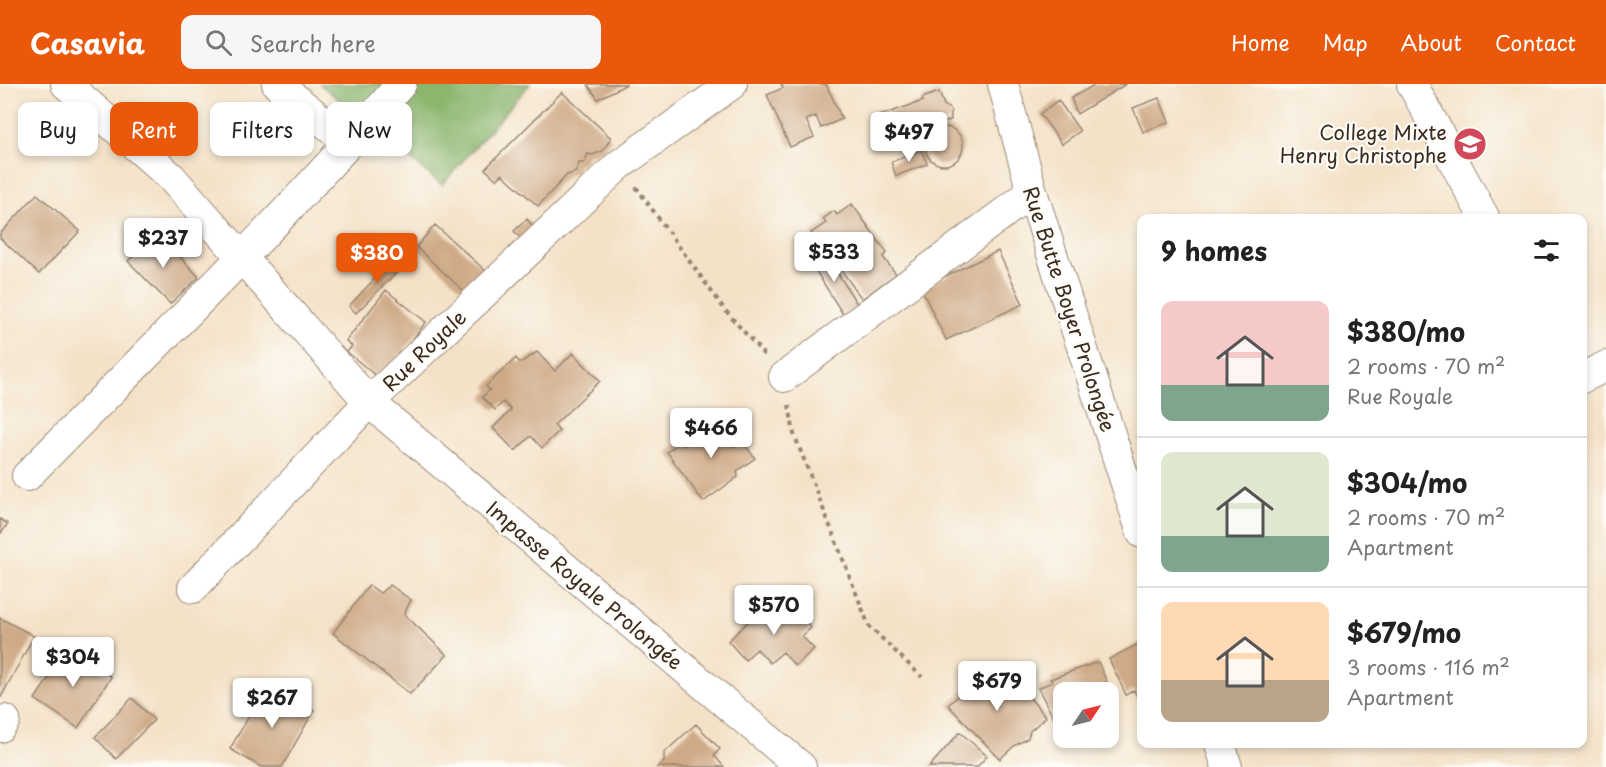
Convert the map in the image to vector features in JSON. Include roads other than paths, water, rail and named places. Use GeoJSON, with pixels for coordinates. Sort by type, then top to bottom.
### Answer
{"type":"FeatureCollection","features":[{"type":"Feature","properties":{"kind":"street","name":"Rue Royale"},"geometry":{"type":"LineString","coordinates":[[66,84],[171,177],[369,402],[619,165],[732,84]]}},
{"type":"Feature","properties":{"kind":"street"},"geometry":{"type":"LineString","coordinates":[[277,84],[326,124]]}},
{"type":"Feature","properties":{"kind":"street"},"geometry":{"type":"LineString","coordinates":[[385,102],[401,84]]}},
{"type":"Feature","properties":{"kind":"street","name":"Rue Butte Boyer Prolongée"},"geometry":{"type":"LineString","coordinates":[[1003,84],[1032,192],[1137,518]]}},
{"type":"Feature","properties":{"kind":"street"},"geometry":{"type":"LineString","coordinates":[[1412,84],[1482,214]]}},
{"type":"Feature","properties":{"kind":"street"},"geometry":{"type":"LineString","coordinates":[[27,476],[338,156]]}},
{"type":"Feature","properties":{"kind":"street"},"geometry":{"type":"LineString","coordinates":[[784,377],[1032,192]]}},
{"type":"Feature","properties":{"kind":"street"},"geometry":{"type":"LineString","coordinates":[[1587,376],[1606,366]]}},
{"type":"Feature","properties":{"kind":"street"},"geometry":{"type":"LineString","coordinates":[[193,588],[369,402]]}},
{"type":"Feature","properties":{"kind":"street","name":"Impasse Royale Prolongée"},"geometry":{"type":"LineString","coordinates":[[369,402],[801,767]]}},
{"type":"Feature","properties":{"kind":"street"},"geometry":{"type":"LineString","coordinates":[[1221,748],[1227,767]]}},
{"type":"Feature","properties":{"kind":"place","name":"College Mixte Henry Christophe"},"geometry":{"type":"Point","coordinates":[1470,144]}}]}
